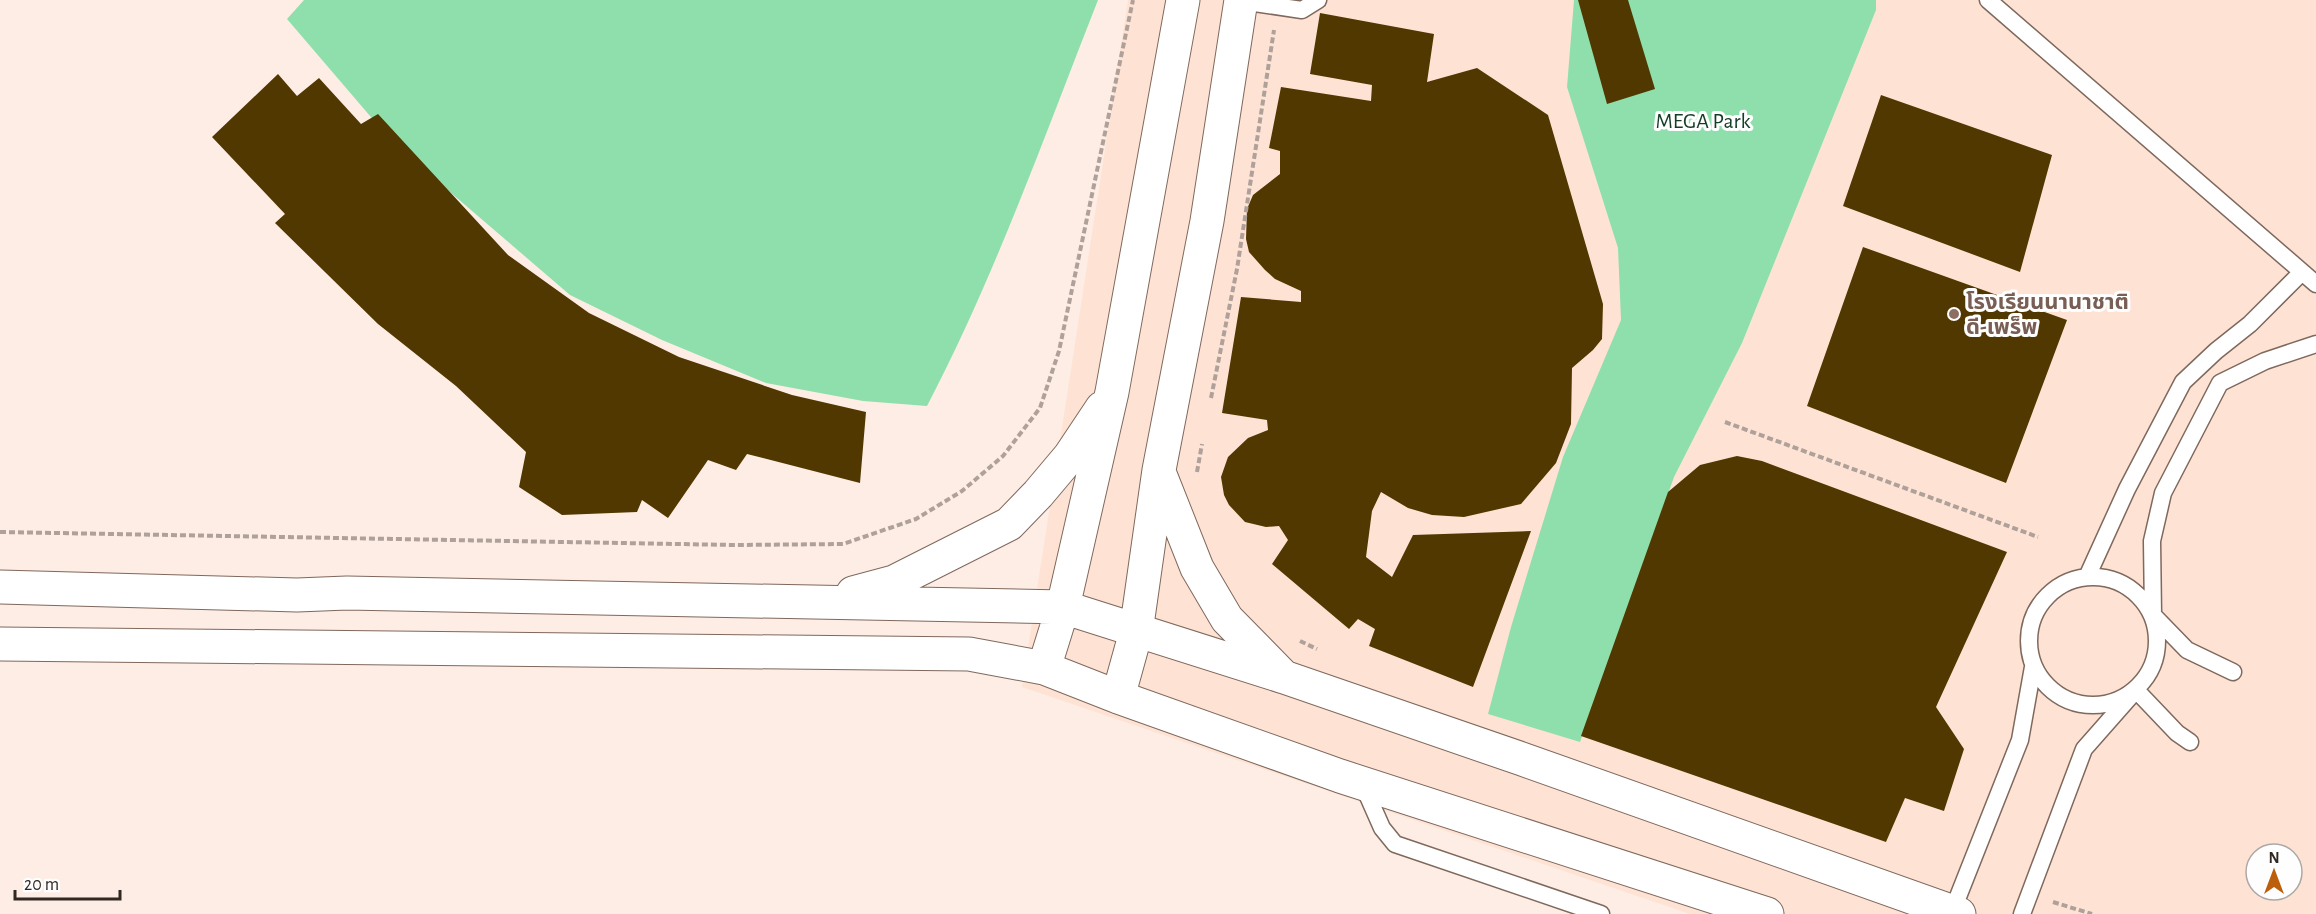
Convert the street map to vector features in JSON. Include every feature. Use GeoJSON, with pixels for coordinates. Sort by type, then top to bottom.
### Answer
{"type":"FeatureCollection","features":[{"type":"Feature","properties":{"kind":"street"},"geometry":{"type":"LineString","coordinates":[[1044,668],[1063,607],[1112,392],[1183,0]]}},
{"type":"Feature","properties":{"kind":"street"},"geometry":{"type":"LineString","coordinates":[[1118,697],[1136,632],[1159,470],[1207,221],[1241,0]]}},
{"type":"Feature","properties":{"kind":"street"},"geometry":{"type":"LineString","coordinates":[[810,603],[894,582],[1008,524],[1038,494],[1070,456],[1112,392]]}},
{"type":"Feature","properties":{"kind":"street"},"geometry":{"type":"LineString","coordinates":[[1159,470],[1197,568],[1227,619],[1284,677]]}},
{"type":"Feature","properties":{"kind":"street"},"geometry":{"type":"LineString","coordinates":[[0,587],[297,595],[347,593],[1063,607],[1284,677],[1956,913]]}},
{"type":"Feature","properties":{"kind":"street"},"geometry":{"type":"LineString","coordinates":[[0,644],[969,654],[1044,668],[1118,697],[1363,784],[1767,914]]}},
{"type":"Feature","properties":{"kind":"lane"},"geometry":{"type":"LineString","coordinates":[[1241,0],[1302,10],[1318,0]]}},
{"type":"Feature","properties":{"kind":"lane"},"geometry":{"type":"LineString","coordinates":[[1990,1],[2316,284]]}},
{"type":"Feature","properties":{"kind":"lane"},"geometry":{"type":"LineString","coordinates":[[2086,577],[2127,489],[2183,382],[2216,351],[2250,324],[2302,272]]}},
{"type":"Feature","properties":{"kind":"lane"},"geometry":{"type":"LineString","coordinates":[[2022,914],[2084,749],[2149,674],[2157,655],[2158,635],[2153,615],[2152,541],[2163,493],[2220,383],[2265,361],[2316,344]]}},
{"type":"Feature","properties":{"kind":"lane"},"geometry":{"type":"LineString","coordinates":[[2136,690],[2119,700],[2100,706],[2079,705],[2060,697],[2045,684],[2033,667],[2028,647],[2029,627],[2037,609],[2050,593],[2067,582],[2086,577],[2107,578],[2126,585],[2141,598],[2153,615],[2187,650],[2233,672]]}},
{"type":"Feature","properties":{"kind":"lane"},"geometry":{"type":"LineString","coordinates":[[1956,913],[2020,740],[2033,667]]}},
{"type":"Feature","properties":{"kind":"lane"},"geometry":{"type":"LineString","coordinates":[[2136,690],[2177,733],[2190,742]]}},
{"type":"Feature","properties":{"kind":"lane"},"geometry":{"type":"LineString","coordinates":[[1363,784],[1382,828],[1395,844],[1601,914]]}},
{"type":"Feature","properties":{"kind":"path"},"geometry":{"type":"LineString","coordinates":[[0,532],[734,545],[843,544],[916,519],[962,491],[1003,456],[1040,408],[1059,351],[1133,0]]}},
{"type":"Feature","properties":{"kind":"path"},"geometry":{"type":"LineString","coordinates":[[1210,404],[1237,269],[1278,7]]}},
{"type":"Feature","properties":{"kind":"path"},"geometry":{"type":"LineString","coordinates":[[1725,422],[2038,537]]}},
{"type":"Feature","properties":{"kind":"path"},"geometry":{"type":"LineString","coordinates":[[1197,475],[1203,436]]}},
{"type":"Feature","properties":{"kind":"path"},"geometry":{"type":"LineString","coordinates":[[1299,641],[1320,651]]}},
{"type":"Feature","properties":{"kind":"path"},"geometry":{"type":"LineString","coordinates":[[2046,900],[2092,914]]}},
{"type":"Feature","properties":{"kind":"shaded area"},"geometry":{"type":"Polygon","coordinates":[[[1128,0],[2316,0],[2316,914],[1690,914],[1022,687],[1128,0]]]}},
{"type":"Feature","properties":{"kind":"green space"},"geometry":{"type":"Polygon","coordinates":[[[304,0],[1098,0],[997,257],[927,406],[863,401],[766,383],[662,340],[570,295],[394,144],[287,19],[304,0]]]}},
{"type":"Feature","properties":{"kind":"green space","name":"MEGA Park"},"geometry":{"type":"Polygon","coordinates":[[[1574,0],[1876,0],[1876,10],[1742,343],[1674,477],[1580,742],[1488,714],[1511,627],[1563,457],[1621,320],[1618,248],[1567,87],[1574,0]]]}},
{"type":"Feature","properties":{"kind":"building"},"geometry":{"type":"Polygon","coordinates":[[[1578,0],[1628,0],[1655,89],[1607,104],[1578,0]]]}},
{"type":"Feature","properties":{"kind":"building"},"geometry":{"type":"Polygon","coordinates":[[[1320,13],[1434,34],[1427,82],[1477,68],[1548,115],[1603,304],[1602,339],[1572,368],[1571,424],[1556,463],[1521,504],[1464,517],[1432,515],[1408,508],[1381,492],[1372,511],[1366,557],[1392,577],[1413,535],[1531,531],[1473,687],[1369,646],[1375,629],[1358,619],[1349,629],[1272,564],[1288,540],[1279,526],[1266,527],[1245,522],[1229,505],[1224,495],[1221,477],[1228,457],[1248,438],[1268,430],[1267,420],[1222,413],[1241,297],[1301,302],[1301,291],[1275,279],[1265,270],[1249,252],[1246,239],[1247,209],[1253,195],[1280,174],[1280,151],[1269,148],[1281,87],[1371,101],[1372,85],[1310,74],[1320,13]]]}},
{"type":"Feature","properties":{"kind":"building"},"geometry":{"type":"Polygon","coordinates":[[[278,74],[297,96],[319,78],[361,124],[378,114],[508,255],[589,313],[679,357],[792,395],[866,412],[860,483],[747,454],[736,470],[708,460],[668,518],[642,500],[637,512],[562,515],[519,487],[526,452],[456,386],[378,324],[275,223],[285,214],[212,137],[278,74]]]}},
{"type":"Feature","properties":{"kind":"building"},"geometry":{"type":"Polygon","coordinates":[[[1881,95],[2052,155],[2020,272],[1843,206],[1881,95]]]}},
{"type":"Feature","properties":{"kind":"building"},"geometry":{"type":"Polygon","coordinates":[[[1863,247],[2067,320],[2006,483],[1807,406],[1863,247]]]}},
{"type":"Feature","properties":{"kind":"building"},"geometry":{"type":"Polygon","coordinates":[[[1737,456],[1762,461],[2007,552],[1936,707],[1964,749],[1944,811],[1905,798],[1886,842],[1581,736],[1668,492],[1700,465],[1737,456]]]}},
{"type":"Feature","properties":{"kind":"place","name":"โรงเรียนนานาชาติ ดี-เพร็พ"},"geometry":{"type":"Point","coordinates":[1954,314]}}]}
